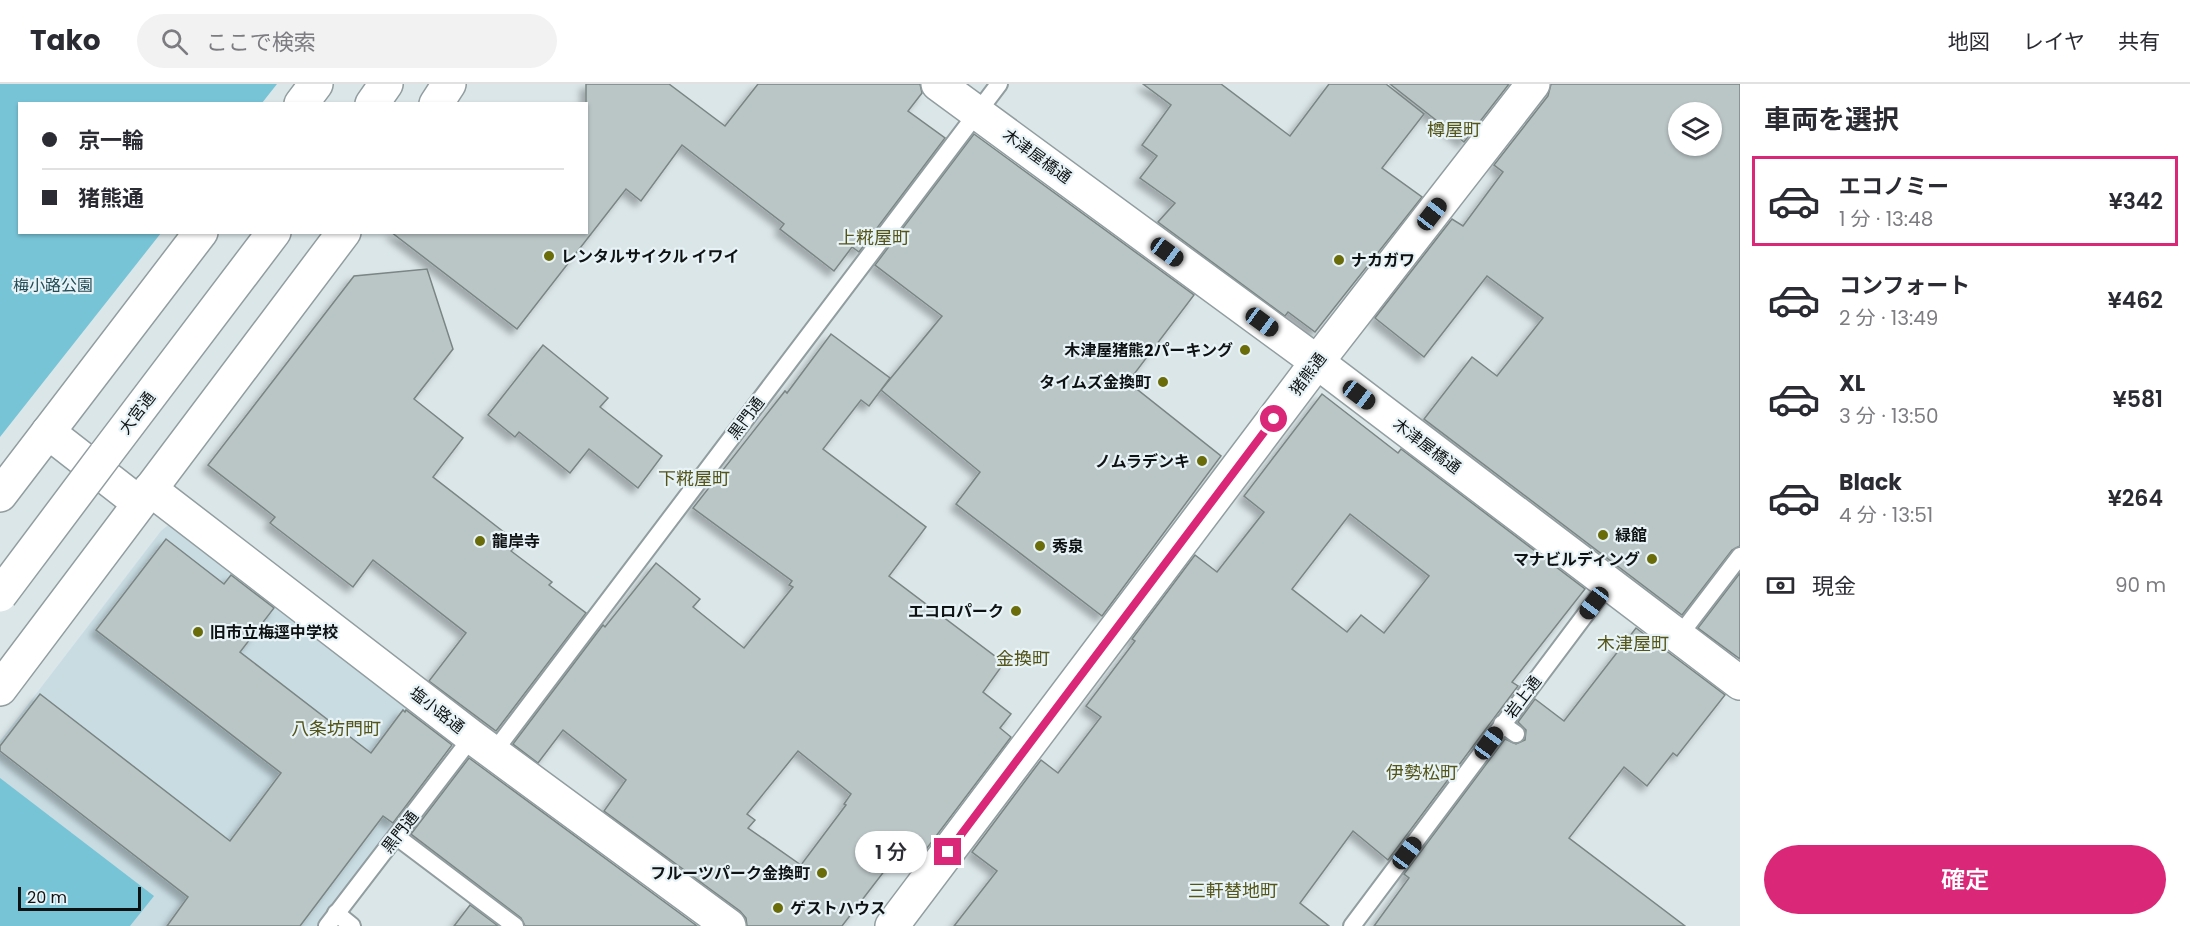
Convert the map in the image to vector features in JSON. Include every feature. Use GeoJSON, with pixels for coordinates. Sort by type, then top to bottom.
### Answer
{"type":"FeatureCollection","features":[{"type":"Feature","properties":{"kind":"street"},"geometry":{"type":"LineString","coordinates":[[302,102],[316,84]]}},
{"type":"Feature","properties":{"kind":"street"},"geometry":{"type":"LineString","coordinates":[[373,102],[386,84]]}},
{"type":"Feature","properties":{"kind":"street"},"geometry":{"type":"LineString","coordinates":[[437,102],[450,84]]}},
{"type":"Feature","properties":{"kind":"street","name":"木津屋橋通"},"geometry":{"type":"LineString","coordinates":[[938,84],[1317,362],[1740,683]]}},
{"type":"Feature","properties":{"kind":"street","name":"猪熊通"},"geometry":{"type":"LineString","coordinates":[[892,926],[1317,362],[1533,84]]}},
{"type":"Feature","properties":{"kind":"street"},"geometry":{"type":"LineString","coordinates":[[0,495],[199,234]]}},
{"type":"Feature","properties":{"kind":"street","name":"大宮通"},"geometry":{"type":"LineString","coordinates":[[0,595],[272,234]]}},
{"type":"Feature","properties":{"kind":"street"},"geometry":{"type":"LineString","coordinates":[[0,689],[342,234]]}},
{"type":"Feature","properties":{"kind":"street","name":"塩小路通"},"geometry":{"type":"LineString","coordinates":[[48,432],[144,496],[729,926]]}},
{"type":"Feature","properties":{"kind":"lane","name":"黒門通"},"geometry":{"type":"LineString","coordinates":[[331,920],[397,837],[483,745],[999,84]]}},
{"type":"Feature","properties":{"kind":"lane"},"geometry":{"type":"LineString","coordinates":[[1679,636],[1740,556]]}},
{"type":"Feature","properties":{"kind":"lane","name":"岩上通"},"geometry":{"type":"LineString","coordinates":[[1352,926],[1509,729],[1609,583]]}},
{"type":"Feature","properties":{"kind":"lane"},"geometry":{"type":"LineString","coordinates":[[397,837],[515,926]]}},
{"type":"Feature","properties":{"kind":"lane"},"geometry":{"type":"LineString","coordinates":[[331,920],[352,926]]}},
{"type":"Feature","properties":{"kind":"shaded area","name":"旧市立梅逕中学校"},"geometry":{"type":"Polygon","coordinates":[[[172,522],[445,734],[448,750],[317,926],[0,926],[0,741],[161,531],[172,522]]]}},
{"type":"Feature","properties":{"kind":"green space","name":"梅小路公園"},"geometry":{"type":"Polygon","coordinates":[[[0,84],[277,84],[263,102],[18,102],[18,234],[160,234],[0,437],[0,84]]]}},
{"type":"Feature","properties":{"kind":"green space"},"geometry":{"type":"Polygon","coordinates":[[[0,778],[154,896],[130,926],[0,926],[0,778]]]}},
{"type":"Feature","properties":{"kind":"building"},"geometry":{"type":"Polygon","coordinates":[[[586,84],[669,84],[725,126],[758,84],[920,84],[922,93],[908,111],[945,138],[859,252],[852,247],[834,271],[780,229],[784,224],[682,145],[641,201],[626,189],[517,329],[394,234],[588,234],[588,102],[586,102],[586,84]]]}},
{"type":"Feature","properties":{"kind":"building"},"geometry":{"type":"Polygon","coordinates":[[[1143,84],[1221,84],[1290,136],[1329,84],[1386,84],[1424,114],[1382,168],[1422,197],[1315,332],[1288,312],[1285,316],[1158,222],[1175,203],[1140,178],[1157,156],[1142,145],[1171,105],[1143,84]]]}},
{"type":"Feature","properties":{"kind":"building"},"geometry":{"type":"Polygon","coordinates":[[[1390,84],[1509,84],[1464,142],[1390,84]]]}},
{"type":"Feature","properties":{"kind":"building"},"geometry":{"type":"Polygon","coordinates":[[[1551,84],[1740,84],[1740,546],[1732,550],[1682,615],[1424,419],[1472,357],[1497,376],[1543,318],[1487,276],[1424,357],[1375,318],[1452,219],[1463,226],[1503,172],[1494,165],[1548,96],[1551,84]]]}},
{"type":"Feature","properties":{"kind":"building"},"geometry":{"type":"Polygon","coordinates":[[[974,134],[1194,295],[1128,382],[1221,456],[1102,616],[956,504],[980,472],[881,390],[942,316],[875,265],[974,134]]]}},
{"type":"Feature","properties":{"kind":"building"},"geometry":{"type":"Polygon","coordinates":[[[427,269],[453,349],[414,399],[463,438],[433,477],[518,543],[511,551],[552,582],[549,585],[586,613],[496,731],[429,681],[466,633],[373,560],[353,587],[270,523],[275,517],[208,465],[354,276],[427,269]]]}},
{"type":"Feature","properties":{"kind":"building"},"geometry":{"type":"Polygon","coordinates":[[[831,334],[890,378],[869,406],[861,400],[823,449],[926,527],[889,576],[1004,663],[983,692],[1011,714],[1000,728],[1011,737],[918,860],[902,848],[842,926],[747,926],[746,918],[740,911],[604,811],[626,780],[563,730],[538,763],[513,744],[603,625],[605,627],[656,563],[700,599],[693,607],[744,648],[793,587],[789,585],[792,581],[693,508],[785,391],[787,393],[831,334]],[[798,751],[747,814],[755,820],[748,828],[801,865],[846,805],[844,804],[851,794],[798,751]]]}},
{"type":"Feature","properties":{"kind":"building"},"geometry":{"type":"Polygon","coordinates":[[[543,345],[608,398],[600,407],[662,456],[638,488],[589,449],[570,473],[519,432],[515,437],[488,415],[543,345]]]}},
{"type":"Feature","properties":{"kind":"building"},"geometry":{"type":"Polygon","coordinates":[[[1322,394],[1398,453],[1401,449],[1585,589],[1512,682],[1518,686],[1388,860],[1353,831],[1300,903],[1329,926],[954,926],[997,871],[972,852],[1041,760],[1058,773],[1101,717],[1086,706],[1135,641],[1132,639],[1195,555],[1217,572],[1264,512],[1244,496],[1322,394]],[[1350,514],[1292,589],[1347,632],[1361,615],[1384,633],[1429,576],[1350,514]]]}},
{"type":"Feature","properties":{"kind":"building"},"geometry":{"type":"Polygon","coordinates":[[[166,539],[224,584],[231,575],[274,608],[240,652],[371,753],[403,710],[452,745],[393,823],[383,816],[300,926],[167,926],[188,897],[0,751],[0,746],[40,694],[230,841],[281,773],[96,630],[166,539]]]}},
{"type":"Feature","properties":{"kind":"building"},"geometry":{"type":"Polygon","coordinates":[[[1740,573],[1740,659],[1698,628],[1740,573]]]}},
{"type":"Feature","properties":{"kind":"building"},"geometry":{"type":"Polygon","coordinates":[[[1636,628],[1725,695],[1677,756],[1673,753],[1647,786],[1624,767],[1569,838],[1685,926],[1374,926],[1409,878],[1404,874],[1505,739],[1516,744],[1525,740],[1526,730],[1518,722],[1535,699],[1564,721],[1636,628]]]}},
{"type":"Feature","properties":{"kind":"building"},"geometry":{"type":"Polygon","coordinates":[[[469,758],[697,926],[525,926],[521,918],[411,834],[469,758]]]}},
{"type":"Feature","properties":{"kind":"building"},"geometry":{"type":"Polygon","coordinates":[[[470,905],[498,926],[454,926],[470,905]]]}},
{"type":"Feature","properties":{"kind":"place","name":"レンタルサイクル イワイ"},"geometry":{"type":"Point","coordinates":[549,256]}},
{"type":"Feature","properties":{"kind":"place","name":"ナカガワ"},"geometry":{"type":"Point","coordinates":[1339,260]}},
{"type":"Feature","properties":{"kind":"place","name":"木津屋猪熊2パーキング"},"geometry":{"type":"Point","coordinates":[1245,350]}},
{"type":"Feature","properties":{"kind":"place","name":"タイムズ金換町"},"geometry":{"type":"Point","coordinates":[1163,382]}},
{"type":"Feature","properties":{"kind":"place","name":"ノムラデンキ"},"geometry":{"type":"Point","coordinates":[1202,461]}},
{"type":"Feature","properties":{"kind":"place","name":"緑館"},"geometry":{"type":"Point","coordinates":[1603,535]}},
{"type":"Feature","properties":{"kind":"place","name":"龍岸寺"},"geometry":{"type":"Point","coordinates":[480,541]}},
{"type":"Feature","properties":{"kind":"place","name":"秀泉"},"geometry":{"type":"Point","coordinates":[1040,546]}},
{"type":"Feature","properties":{"kind":"place","name":"マナビルディング"},"geometry":{"type":"Point","coordinates":[1652,559]}},
{"type":"Feature","properties":{"kind":"place","name":"エコロパーク"},"geometry":{"type":"Point","coordinates":[1016,611]}},
{"type":"Feature","properties":{"kind":"place","name":"旧市立梅逕中学校"},"geometry":{"type":"Point","coordinates":[198,632]}},
{"type":"Feature","properties":{"kind":"place","name":"フルーツパーク金換町"},"geometry":{"type":"Point","coordinates":[822,873]}},
{"type":"Feature","properties":{"kind":"place","name":"ゲストハウス"},"geometry":{"type":"Point","coordinates":[778,908]}},
{"type":"Feature","properties":{"kind":"district","name":"樽屋町"},"geometry":{"type":"Point","coordinates":[1454,129]}},
{"type":"Feature","properties":{"kind":"district","name":"上糀屋町"},"geometry":{"type":"Point","coordinates":[874,237]}},
{"type":"Feature","properties":{"kind":"district","name":"下糀屋町"},"geometry":{"type":"Point","coordinates":[694,478]}},
{"type":"Feature","properties":{"kind":"district","name":"木津屋町"},"geometry":{"type":"Point","coordinates":[1633,643]}},
{"type":"Feature","properties":{"kind":"district","name":"金換町"},"geometry":{"type":"Point","coordinates":[1023,658]}},
{"type":"Feature","properties":{"kind":"district","name":"八条坊門町"},"geometry":{"type":"Point","coordinates":[336,728]}},
{"type":"Feature","properties":{"kind":"district","name":"伊勢松町"},"geometry":{"type":"Point","coordinates":[1422,772]}},
{"type":"Feature","properties":{"kind":"district","name":"三軒替地町"},"geometry":{"type":"Point","coordinates":[1233,890]}},
{"type":"Feature","properties":{"kind":"route"},"geometry":{"type":"LineString","coordinates":[[948,852],[1274,419]]}}]}
